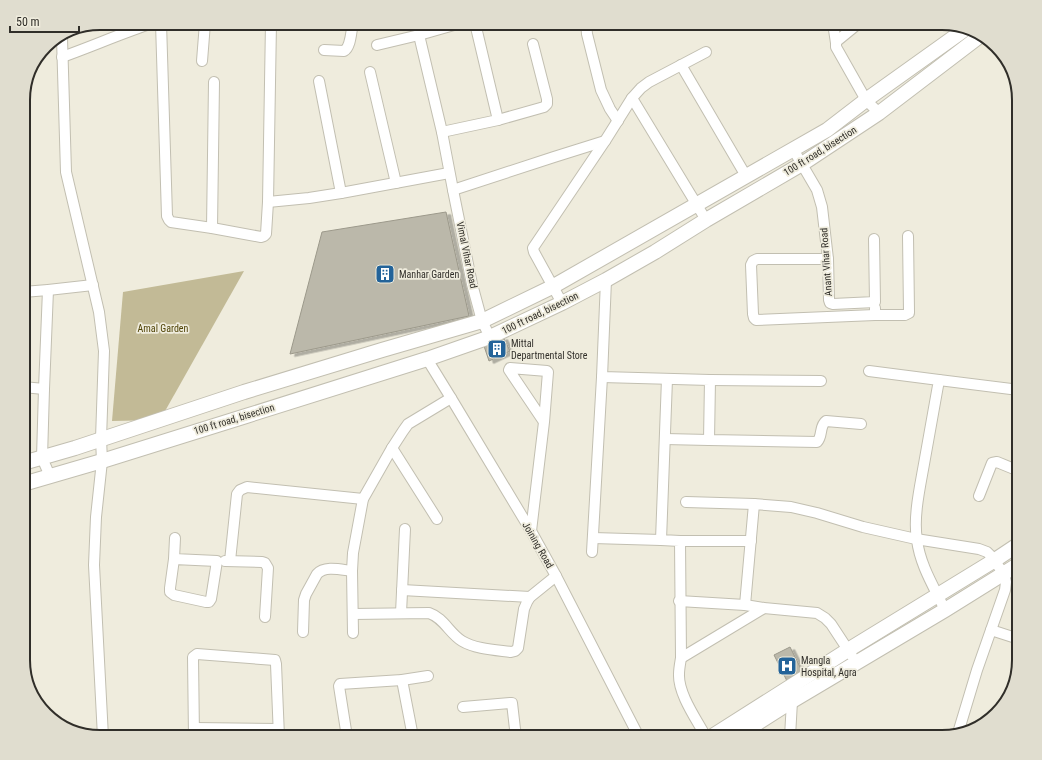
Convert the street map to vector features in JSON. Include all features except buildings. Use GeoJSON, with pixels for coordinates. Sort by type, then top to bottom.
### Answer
{"type":"FeatureCollection","features":[{"type":"Feature","properties":{"kind":"street"},"geometry":{"type":"LineString","coordinates":[[62,57],[100,43],[121,30]]}},
{"type":"Feature","properties":{"kind":"street"},"geometry":{"type":"LineString","coordinates":[[161,30],[169,220],[171,222],[261,237],[266,234],[268,202],[271,30]]}},
{"type":"Feature","properties":{"kind":"street"},"geometry":{"type":"LineString","coordinates":[[202,61],[204,30]]}},
{"type":"Feature","properties":{"kind":"street"},"geometry":{"type":"LineString","coordinates":[[324,50],[346,50],[352,30]]}},
{"type":"Feature","properties":{"kind":"street"},"geometry":{"type":"LineString","coordinates":[[377,45],[436,30]]}},
{"type":"Feature","properties":{"kind":"street"},"geometry":{"type":"LineString","coordinates":[[477,30],[498,120]]}},
{"type":"Feature","properties":{"kind":"street"},"geometry":{"type":"LineString","coordinates":[[587,30],[601,90],[610,109],[618,121]]}},
{"type":"Feature","properties":{"kind":"street"},"geometry":{"type":"LineString","coordinates":[[834,30],[836,47],[866,100],[879,113]]}},
{"type":"Feature","properties":{"kind":"street"},"geometry":{"type":"LineString","coordinates":[[836,43],[851,30]]}},
{"type":"Feature","properties":{"kind":"street","name":"100 ft road, bisection"},"geometry":{"type":"LineString","coordinates":[[30,461],[482,320],[552,287],[827,130],[866,100],[960,33]]}},
{"type":"Feature","properties":{"kind":"street","name":"Vimal Vihar Road"},"geometry":{"type":"LineString","coordinates":[[419,35],[442,132],[472,284],[482,320],[490,337]]}},
{"type":"Feature","properties":{"kind":"street","name":"100 ft road, bisection"},"geometry":{"type":"LineString","coordinates":[[30,482],[102,461],[389,371],[490,337],[562,303],[606,280],[802,164],[879,113],[976,39]]}},
{"type":"Feature","properties":{"kind":"street"},"geometry":{"type":"LineString","coordinates":[[62,41],[66,172],[99,312],[104,351],[101,439],[102,461],[96,517],[94,565],[103,730]]}},
{"type":"Feature","properties":{"kind":"street"},"geometry":{"type":"LineString","coordinates":[[442,132],[498,120],[544,107],[547,104],[547,99],[533,44]]}},
{"type":"Feature","properties":{"kind":"street"},"geometry":{"type":"LineString","coordinates":[[562,303],[552,287],[533,248],[605,142],[632,98],[649,82],[706,52]]}},
{"type":"Feature","properties":{"kind":"street"},"geometry":{"type":"LineString","coordinates":[[681,65],[746,176]]}},
{"type":"Feature","properties":{"kind":"street"},"geometry":{"type":"LineString","coordinates":[[370,72],[396,183]]}},
{"type":"Feature","properties":{"kind":"street"},"geometry":{"type":"LineString","coordinates":[[319,81],[341,193]]}},
{"type":"Feature","properties":{"kind":"street"},"geometry":{"type":"LineString","coordinates":[[212,228],[214,82]]}},
{"type":"Feature","properties":{"kind":"street"},"geometry":{"type":"LineString","coordinates":[[632,98],[706,220]]}},
{"type":"Feature","properties":{"kind":"street"},"geometry":{"type":"LineString","coordinates":[[453,190],[605,142]]}},
{"type":"Feature","properties":{"kind":"street","name":"Anant Vihar Road"},"geometry":{"type":"LineString","coordinates":[[793,149],[815,184],[822,208],[828,259],[830,303],[875,302]]}},
{"type":"Feature","properties":{"kind":"street"},"geometry":{"type":"LineString","coordinates":[[268,202],[341,193],[449,173]]}},
{"type":"Feature","properties":{"kind":"street"},"geometry":{"type":"LineString","coordinates":[[828,259],[757,259],[753,261],[751,265],[752,314],[754,318],[756,320],[907,314],[909,312],[908,236]]}},
{"type":"Feature","properties":{"kind":"street"},"geometry":{"type":"LineString","coordinates":[[874,239],[875,315]]}},
{"type":"Feature","properties":{"kind":"street"},"geometry":{"type":"LineString","coordinates":[[592,552],[606,280]]}},
{"type":"Feature","properties":{"kind":"street"},"geometry":{"type":"LineString","coordinates":[[30,291],[93,285]]}},
{"type":"Feature","properties":{"kind":"street"},"geometry":{"type":"LineString","coordinates":[[48,290],[42,458],[50,476]]}},
{"type":"Feature","properties":{"kind":"street"},"geometry":{"type":"LineString","coordinates":[[382,350],[389,371]]}},
{"type":"Feature","properties":{"kind":"street","name":"Joining Road"},"geometry":{"type":"LineString","coordinates":[[427,359],[452,398],[531,531],[556,576],[635,730]]}},
{"type":"Feature","properties":{"kind":"street"},"geometry":{"type":"LineString","coordinates":[[531,531],[544,422],[548,371],[510,368],[509,370],[544,422]]}},
{"type":"Feature","properties":{"kind":"street"},"geometry":{"type":"LineString","coordinates":[[318,370],[324,391]]}},
{"type":"Feature","properties":{"kind":"street"},"geometry":{"type":"LineString","coordinates":[[869,371],[1012,389]]}},
{"type":"Feature","properties":{"kind":"street"},"geometry":{"type":"LineString","coordinates":[[602,378],[821,381]]}},
{"type":"Feature","properties":{"kind":"street"},"geometry":{"type":"LineString","coordinates":[[661,540],[667,379]]}},
{"type":"Feature","properties":{"kind":"street"},"geometry":{"type":"LineString","coordinates":[[709,440],[710,380]]}},
{"type":"Feature","properties":{"kind":"street"},"geometry":{"type":"LineString","coordinates":[[939,380],[918,493],[916,539],[925,569],[945,610]]}},
{"type":"Feature","properties":{"kind":"street"},"geometry":{"type":"LineString","coordinates":[[30,388],[44,389]]}},
{"type":"Feature","properties":{"kind":"street"},"geometry":{"type":"LineString","coordinates":[[353,634],[353,553],[363,499],[392,448],[408,424],[452,398]]}},
{"type":"Feature","properties":{"kind":"street"},"geometry":{"type":"LineString","coordinates":[[665,439],[817,442],[820,439],[822,425],[826,421],[861,424]]}},
{"type":"Feature","properties":{"kind":"street"},"geometry":{"type":"LineString","coordinates":[[392,448],[437,519]]}},
{"type":"Feature","properties":{"kind":"street"},"geometry":{"type":"LineString","coordinates":[[979,496],[992,463],[996,462],[1012,468]]}},
{"type":"Feature","properties":{"kind":"street"},"geometry":{"type":"LineString","coordinates":[[230,561],[237,494],[240,490],[247,487],[363,499]]}},
{"type":"Feature","properties":{"kind":"street"},"geometry":{"type":"LineString","coordinates":[[686,502],[774,505],[798,508],[863,527],[916,539],[979,549],[987,552],[995,560],[1004,574],[1006,582],[1005,590],[977,670],[959,728]]}},
{"type":"Feature","properties":{"kind":"street"},"geometry":{"type":"LineString","coordinates":[[745,606],[754,504]]}},
{"type":"Feature","properties":{"kind":"street"},"geometry":{"type":"LineString","coordinates":[[401,613],[405,530]]}},
{"type":"Feature","properties":{"kind":"street"},"geometry":{"type":"LineString","coordinates":[[175,538],[170,588],[170,592],[174,595],[208,602],[211,599],[217,561]]}},
{"type":"Feature","properties":{"kind":"street"},"geometry":{"type":"LineString","coordinates":[[593,538],[680,541],[751,541]]}},
{"type":"Feature","properties":{"kind":"street"},"geometry":{"type":"LineString","coordinates":[[680,541],[680,658],[678,675],[684,697],[702,730]]}},
{"type":"Feature","properties":{"kind":"street"},"geometry":{"type":"LineString","coordinates":[[745,730],[848,650],[1012,549]]}},
{"type":"Feature","properties":{"kind":"street"},"geometry":{"type":"LineString","coordinates":[[174,559],[262,562],[267,565],[265,617]]}},
{"type":"Feature","properties":{"kind":"street"},"geometry":{"type":"LineString","coordinates":[[303,632],[304,600],[319,571],[326,569],[352,572]]}},
{"type":"Feature","properties":{"kind":"street"},"geometry":{"type":"LineString","coordinates":[[724,730],[789,695],[856,662],[1012,569]]}},
{"type":"Feature","properties":{"kind":"street"},"geometry":{"type":"LineString","coordinates":[[353,614],[429,613],[441,619],[455,636],[471,646],[511,652],[518,648],[524,609],[530,597],[556,576]]}},
{"type":"Feature","properties":{"kind":"street"},"geometry":{"type":"LineString","coordinates":[[402,590],[530,597]]}},
{"type":"Feature","properties":{"kind":"street"},"geometry":{"type":"LineString","coordinates":[[680,601],[817,613],[831,624],[856,662]]}},
{"type":"Feature","properties":{"kind":"street"},"geometry":{"type":"LineString","coordinates":[[680,658],[764,608]]}},
{"type":"Feature","properties":{"kind":"street"},"geometry":{"type":"LineString","coordinates":[[991,630],[1012,638]]}},
{"type":"Feature","properties":{"kind":"street"},"geometry":{"type":"LineString","coordinates":[[194,730],[193,657],[197,654],[274,660],[276,664],[279,730]]}},
{"type":"Feature","properties":{"kind":"street"},"geometry":{"type":"LineString","coordinates":[[346,730],[339,686],[340,684],[402,680],[428,676]]}},
{"type":"Feature","properties":{"kind":"street"},"geometry":{"type":"LineString","coordinates":[[402,680],[412,730]]}},
{"type":"Feature","properties":{"kind":"street"},"geometry":{"type":"LineString","coordinates":[[789,695],[790,730]]}},
{"type":"Feature","properties":{"kind":"street"},"geometry":{"type":"LineString","coordinates":[[463,707],[512,704],[515,730]]}},
{"type":"Feature","properties":{"kind":"green space","name":"Amal Garden"},"geometry":{"type":"Polygon","coordinates":[[[244,271],[160,420],[112,421],[123,292],[244,271]]]}},
{"type":"Feature","properties":{"kind":"place","name":"Manhar Garden"},"geometry":{"type":"Point","coordinates":[385,274]}},
{"type":"Feature","properties":{"kind":"place","name":"Mittal Departmental Store"},"geometry":{"type":"Point","coordinates":[497,349]}},
{"type":"Feature","properties":{"kind":"place","name":"Mangla Hospital, Agra"},"geometry":{"type":"Point","coordinates":[787,666]}}]}
